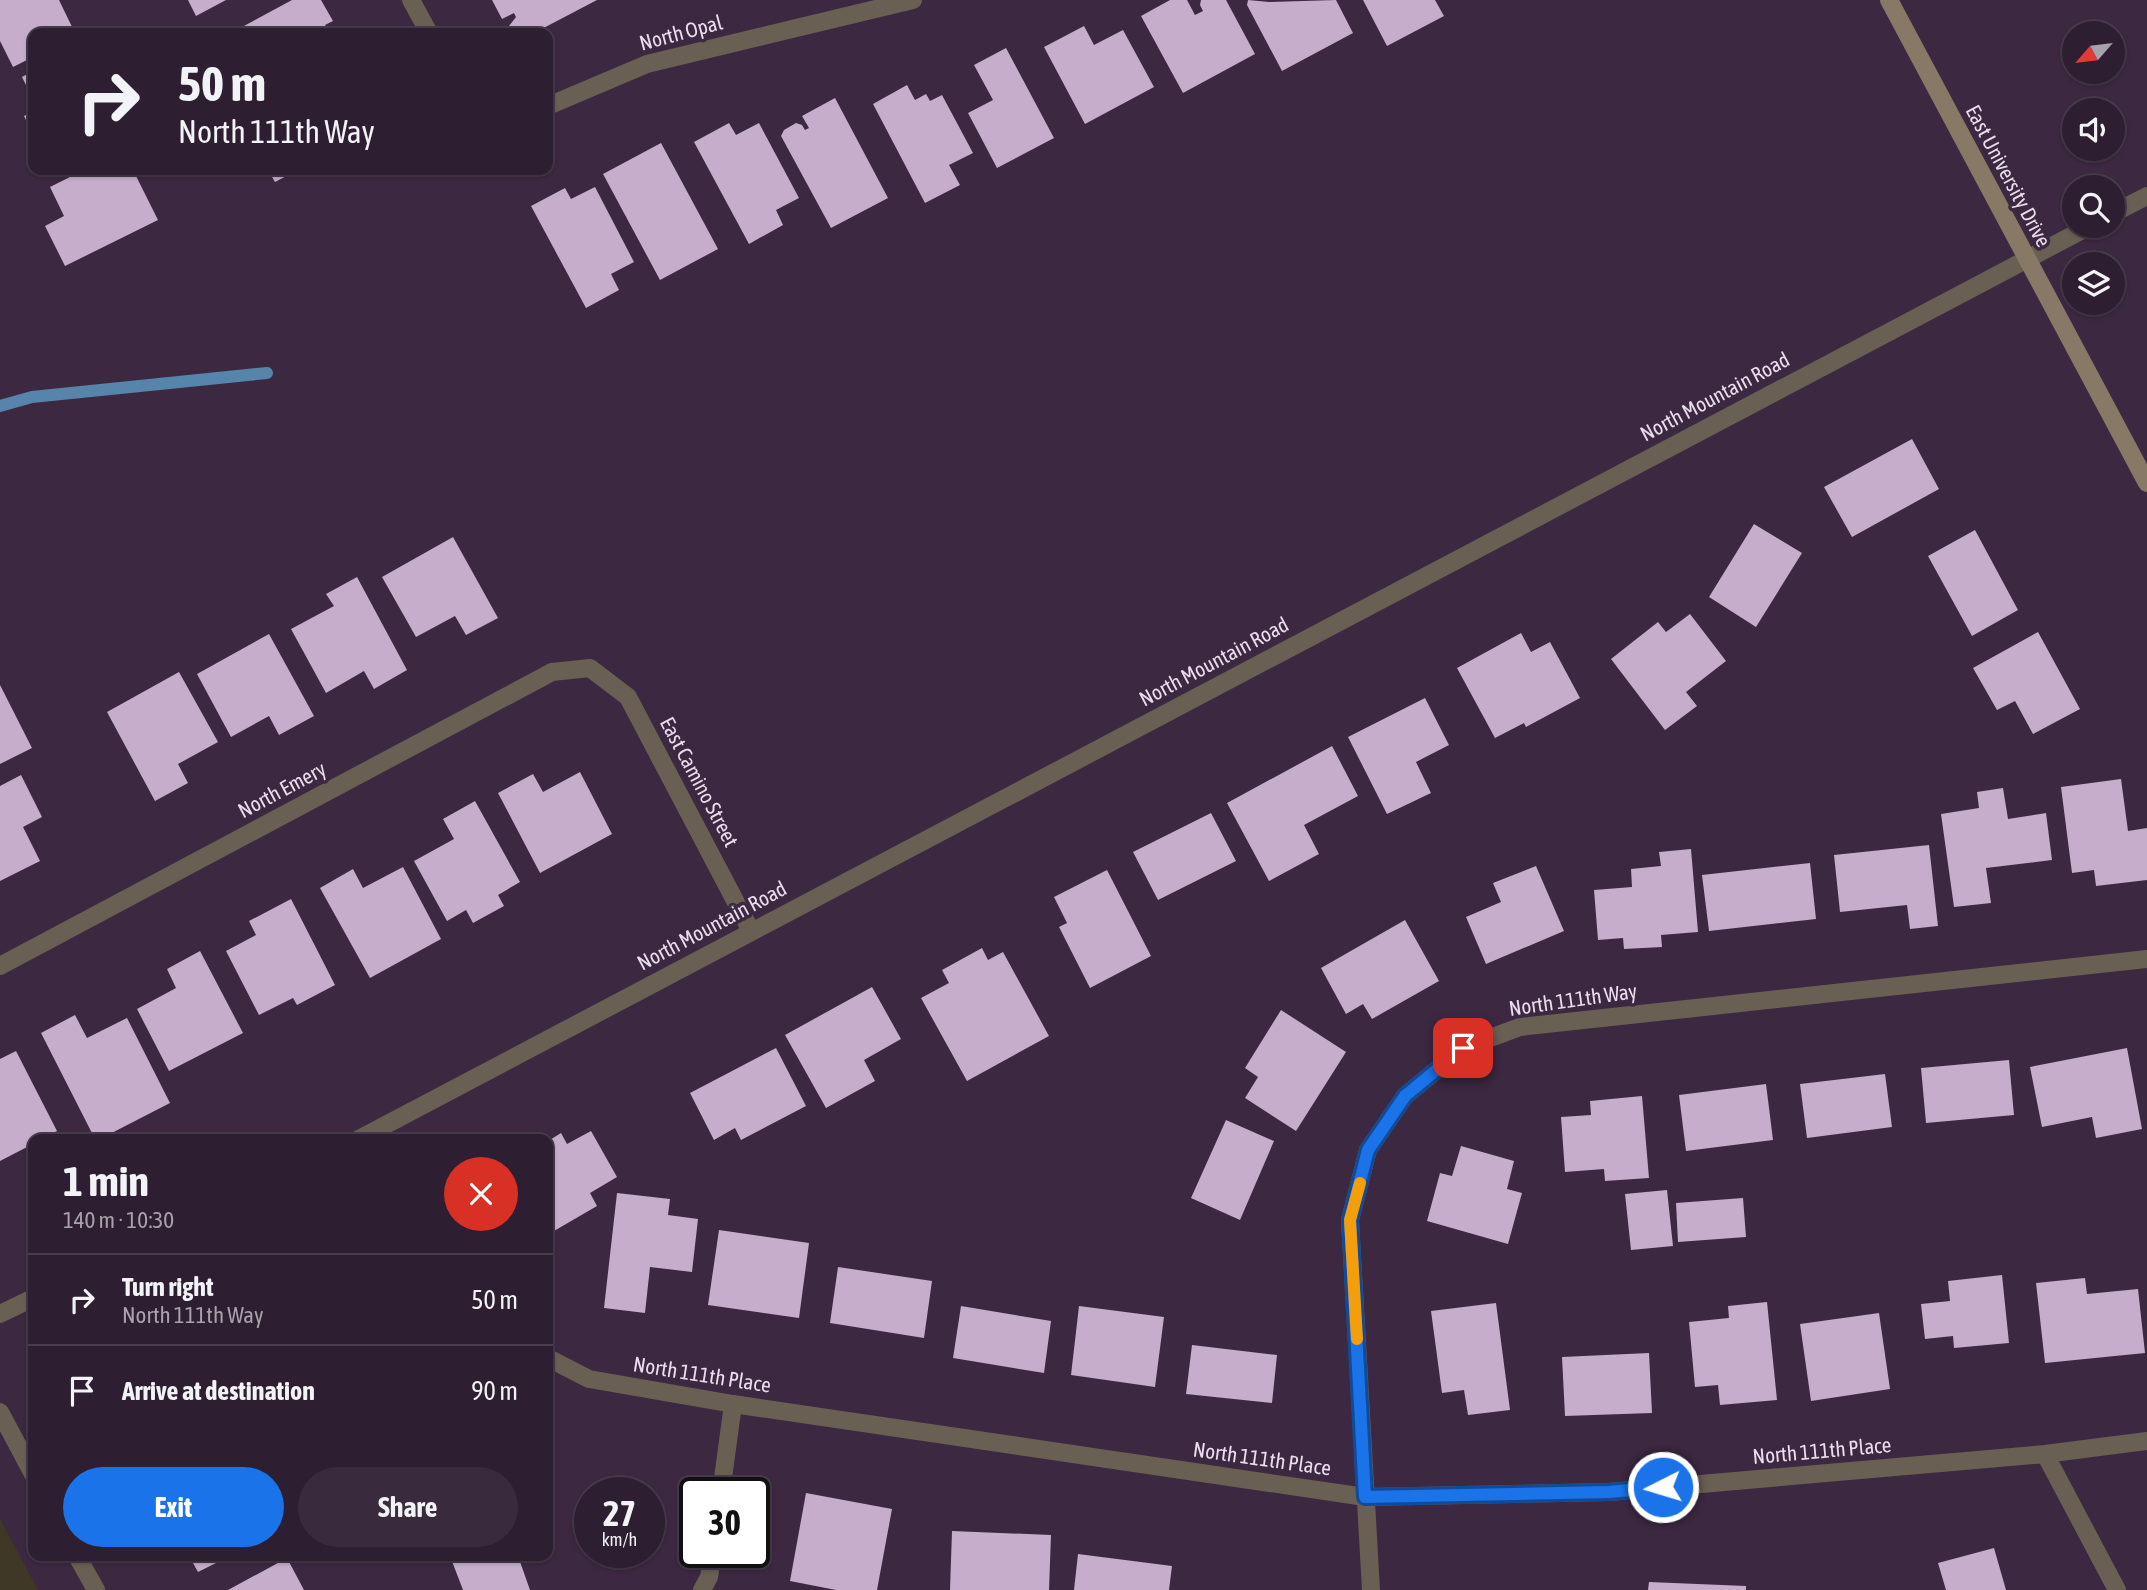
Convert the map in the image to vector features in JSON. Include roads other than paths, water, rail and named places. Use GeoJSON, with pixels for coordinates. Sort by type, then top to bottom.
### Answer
{"type":"FeatureCollection","features":[{"type":"Feature","properties":{"kind":"main road","name":"East University Drive"},"geometry":{"type":"LineString","coordinates":[[1889,0],[2147,483]]}},
{"type":"Feature","properties":{"kind":"street"},"geometry":{"type":"LineString","coordinates":[[411,0],[426,28]]}},
{"type":"Feature","properties":{"kind":"street","name":"North Opal"},"geometry":{"type":"LineString","coordinates":[[553,105],[647,64],[913,0]]}},
{"type":"Feature","properties":{"kind":"street"},"geometry":{"type":"LineString","coordinates":[[2125,207],[2147,196]]}},
{"type":"Feature","properties":{"kind":"street","name":"North Mountain Road"},"geometry":{"type":"LineString","coordinates":[[383,1134],[751,931],[2067,238]]}},
{"type":"Feature","properties":{"kind":"street","name":"East Camino Street"},"geometry":{"type":"LineString","coordinates":[[590,668],[628,696],[751,931]]}},
{"type":"Feature","properties":{"kind":"street","name":"North Emery"},"geometry":{"type":"LineString","coordinates":[[0,967],[552,672],[590,668]]}},
{"type":"Feature","properties":{"kind":"street","name":"North 111th Way"},"geometry":{"type":"LineString","coordinates":[[1371,1590],[1350,1220],[1368,1150],[1405,1096],[1463,1048],[1520,1027],[2147,959]]}},
{"type":"Feature","properties":{"kind":"street"},"geometry":{"type":"LineString","coordinates":[[0,1314],[28,1300]]}},
{"type":"Feature","properties":{"kind":"street","name":"North 111th Place"},"geometry":{"type":"LineString","coordinates":[[553,1360],[589,1379],[733,1404],[1365,1497],[1609,1492],[2045,1454],[2147,1441]]}},
{"type":"Feature","properties":{"kind":"street"},"geometry":{"type":"LineString","coordinates":[[723,1477],[733,1404]]}},
{"type":"Feature","properties":{"kind":"street"},"geometry":{"type":"LineString","coordinates":[[0,1412],[28,1465]]}},
{"type":"Feature","properties":{"kind":"street"},"geometry":{"type":"LineString","coordinates":[[2045,1454],[2117,1590]]}},
{"type":"Feature","properties":{"kind":"street"},"geometry":{"type":"LineString","coordinates":[[80,1561],[96,1590]]}},
{"type":"Feature","properties":{"kind":"street"},"geometry":{"type":"LineString","coordinates":[[702,1590],[710,1568]]}},
{"type":"Feature","properties":{"kind":"waterway"},"geometry":{"type":"LineString","coordinates":[[0,406],[32,397],[267,373]]}}]}
